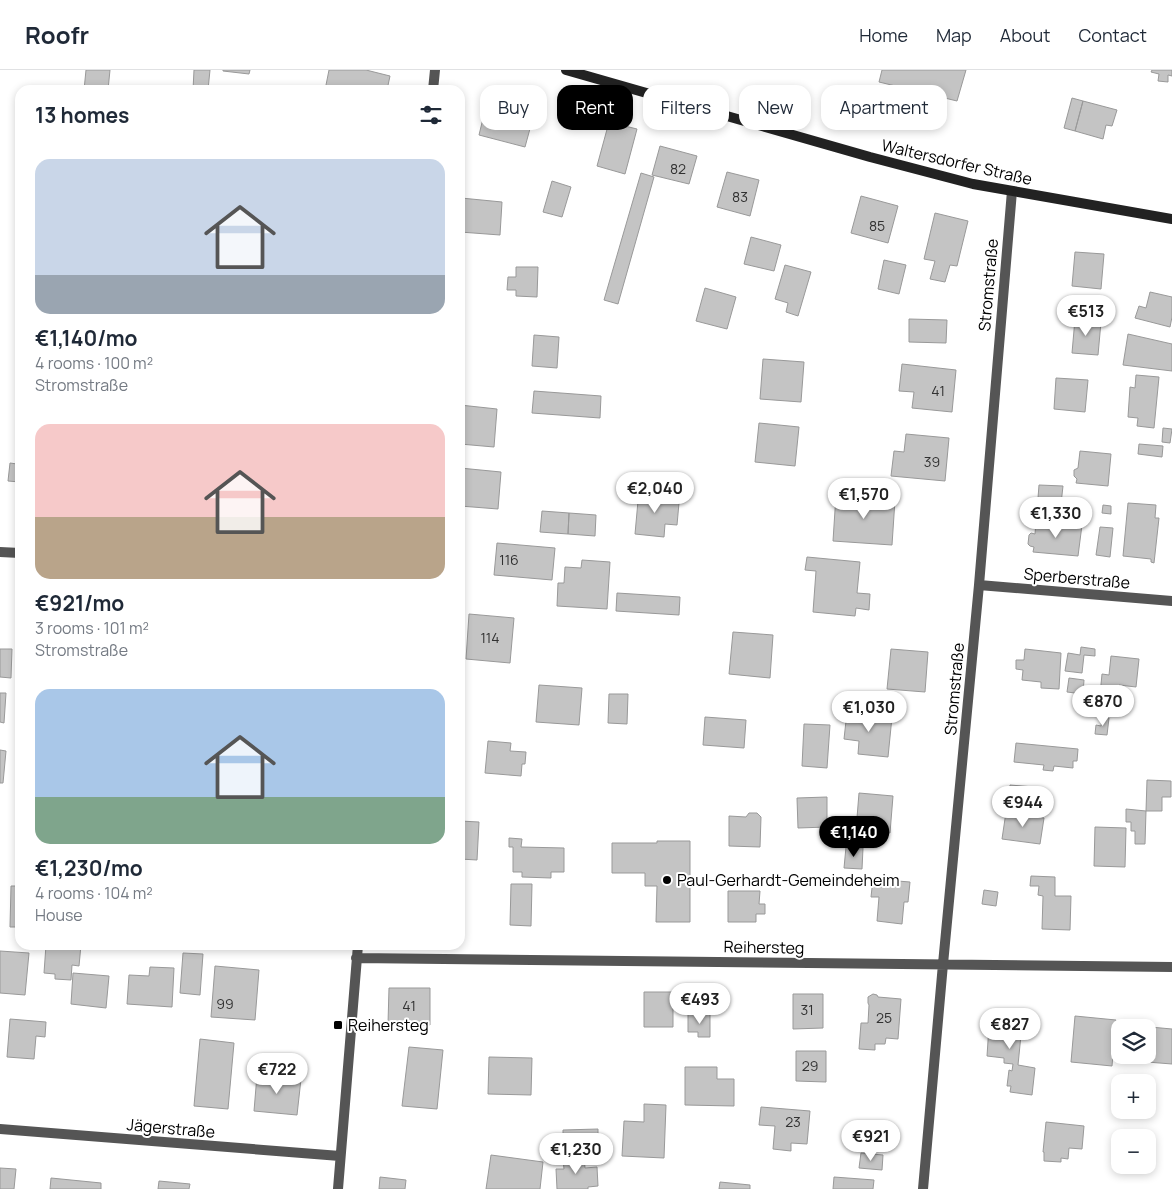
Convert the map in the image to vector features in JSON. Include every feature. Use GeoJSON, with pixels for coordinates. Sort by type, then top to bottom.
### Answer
{"type":"FeatureCollection","features":[{"type":"Feature","properties":{"kind":"street"},"geometry":{"type":"LineString","coordinates":[[434,85],[435,70]]}},
{"type":"Feature","properties":{"kind":"street","name":"Waltersdorfer Straße"},"geometry":{"type":"LineString","coordinates":[[566,70],[870,157],[973,184],[1172,219]]}},
{"type":"Feature","properties":{"kind":"street","name":"Stromstraße"},"geometry":{"type":"LineString","coordinates":[[923,1189],[979,585],[1012,191]]}},
{"type":"Feature","properties":{"kind":"street"},"geometry":{"type":"LineString","coordinates":[[0,552],[15,554]]}},
{"type":"Feature","properties":{"kind":"street","name":"Sperberstraße"},"geometry":{"type":"LineString","coordinates":[[979,585],[1172,601]]}},
{"type":"Feature","properties":{"kind":"street"},"geometry":{"type":"LineString","coordinates":[[338,1189],[357,950]]}},
{"type":"Feature","properties":{"kind":"street","name":"Reihersteg"},"geometry":{"type":"LineString","coordinates":[[356,958],[1172,967]]}},
{"type":"Feature","properties":{"kind":"street","name":"Jägerstraße"},"geometry":{"type":"LineString","coordinates":[[0,1129],[340,1156]]}},
{"type":"Feature","properties":{"kind":"building"},"geometry":{"type":"Polygon","coordinates":[[[86,70],[110,70],[108,85],[84,85],[86,70]]]}},
{"type":"Feature","properties":{"kind":"building"},"geometry":{"type":"Polygon","coordinates":[[[194,70],[210,70],[208,85],[193,85],[194,70]]]}},
{"type":"Feature","properties":{"kind":"building"},"geometry":{"type":"Polygon","coordinates":[[[223,70],[250,70],[249,74],[223,70]]]}},
{"type":"Feature","properties":{"kind":"building"},"geometry":{"type":"Polygon","coordinates":[[[329,70],[366,70],[390,76],[388,85],[326,85],[329,70]]]}},
{"type":"Feature","properties":{"kind":"building"},"geometry":{"type":"Polygon","coordinates":[[[882,70],[966,70],[957,101],[947,99],[947,85],[891,85],[879,82],[882,70]]]}},
{"type":"Feature","properties":{"kind":"building"},"geometry":{"type":"Polygon","coordinates":[[[1152,70],[1172,70],[1172,76],[1168,75],[1168,82],[1158,81],[1159,74],[1151,72],[1152,70]]]}},
{"type":"Feature","properties":{"kind":"building"},"geometry":{"type":"Polygon","coordinates":[[[1072,98],[1083,101],[1075,131],[1064,128],[1072,98]]]}},
{"type":"Feature","properties":{"kind":"building"},"geometry":{"type":"Polygon","coordinates":[[[1083,101],[1117,110],[1112,126],[1106,125],[1103,139],[1075,131],[1083,101]]]}},
{"type":"Feature","properties":{"kind":"building"},"geometry":{"type":"Polygon","coordinates":[[[637,129],[625,174],[597,166],[607,130],[637,129]]]}},
{"type":"Feature","properties":{"kind":"building"},"geometry":{"type":"Polygon","coordinates":[[[480,130],[530,130],[525,147],[479,135],[480,130]]]}},
{"type":"Feature","properties":{"kind":"building"},"geometry":{"type":"Polygon","coordinates":[[[660,146],[697,156],[689,184],[652,175],[660,146]]]}},
{"type":"Feature","properties":{"kind":"building"},"geometry":{"type":"Polygon","coordinates":[[[727,172],[759,180],[750,216],[717,207],[727,172]]]}},
{"type":"Feature","properties":{"kind":"building"},"geometry":{"type":"Polygon","coordinates":[[[641,173],[654,177],[618,304],[604,300],[641,173]]]}},
{"type":"Feature","properties":{"kind":"building"},"geometry":{"type":"Polygon","coordinates":[[[552,181],[571,187],[562,217],[543,212],[552,181]]]}},
{"type":"Feature","properties":{"kind":"building"},"geometry":{"type":"Polygon","coordinates":[[[861,196],[898,206],[888,243],[851,233],[861,196]]]}},
{"type":"Feature","properties":{"kind":"building"},"geometry":{"type":"Polygon","coordinates":[[[465,198],[502,202],[500,235],[465,232],[465,198]]]}},
{"type":"Feature","properties":{"kind":"building"},"geometry":{"type":"Polygon","coordinates":[[[935,213],[968,221],[957,266],[950,265],[945,282],[930,279],[935,261],[924,259],[935,213]]]}},
{"type":"Feature","properties":{"kind":"building"},"geometry":{"type":"Polygon","coordinates":[[[751,237],[781,245],[774,271],[744,264],[751,237]]]}},
{"type":"Feature","properties":{"kind":"building"},"geometry":{"type":"Polygon","coordinates":[[[1075,252],[1104,254],[1101,289],[1072,286],[1075,252]]]}},
{"type":"Feature","properties":{"kind":"building"},"geometry":{"type":"Polygon","coordinates":[[[884,260],[906,265],[899,294],[878,289],[884,260]]]}},
{"type":"Feature","properties":{"kind":"building"},"geometry":{"type":"Polygon","coordinates":[[[785,265],[811,272],[798,316],[786,312],[788,303],[775,299],[785,265]]]}},
{"type":"Feature","properties":{"kind":"building"},"geometry":{"type":"Polygon","coordinates":[[[516,267],[538,267],[537,297],[516,296],[516,290],[507,290],[508,277],[516,277],[516,267]]]}},
{"type":"Feature","properties":{"kind":"building"},"geometry":{"type":"Polygon","coordinates":[[[705,288],[736,297],[727,329],[696,321],[705,288]]]}},
{"type":"Feature","properties":{"kind":"building"},"geometry":{"type":"Polygon","coordinates":[[[1150,292],[1172,297],[1170,327],[1135,318],[1139,306],[1146,308],[1150,292]]]}},
{"type":"Feature","properties":{"kind":"building"},"geometry":{"type":"Polygon","coordinates":[[[909,319],[947,320],[946,343],[909,342],[909,319]]]}},
{"type":"Feature","properties":{"kind":"building"},"geometry":{"type":"Polygon","coordinates":[[[1075,319],[1101,322],[1098,355],[1072,353],[1075,319]]]}},
{"type":"Feature","properties":{"kind":"building"},"geometry":{"type":"Polygon","coordinates":[[[1128,334],[1172,344],[1172,371],[1123,365],[1128,334]]]}},
{"type":"Feature","properties":{"kind":"building"},"geometry":{"type":"Polygon","coordinates":[[[534,335],[559,337],[557,368],[532,366],[534,335]]]}},
{"type":"Feature","properties":{"kind":"building"},"geometry":{"type":"Polygon","coordinates":[[[763,359],[804,362],[801,402],[760,399],[763,359]]]}},
{"type":"Feature","properties":{"kind":"building"},"geometry":{"type":"Polygon","coordinates":[[[902,364],[956,370],[952,412],[912,408],[914,392],[899,391],[902,364]]]}},
{"type":"Feature","properties":{"kind":"building"},"geometry":{"type":"Polygon","coordinates":[[[1136,375],[1159,377],[1154,428],[1137,426],[1138,418],[1128,417],[1130,387],[1135,388],[1136,375]]]}},
{"type":"Feature","properties":{"kind":"building"},"geometry":{"type":"Polygon","coordinates":[[[1056,378],[1088,380],[1085,412],[1054,409],[1056,378]]]}},
{"type":"Feature","properties":{"kind":"building"},"geometry":{"type":"Polygon","coordinates":[[[534,391],[601,396],[600,418],[532,413],[534,391]]]}},
{"type":"Feature","properties":{"kind":"building"},"geometry":{"type":"Polygon","coordinates":[[[465,406],[497,409],[494,447],[465,444],[465,406]]]}},
{"type":"Feature","properties":{"kind":"building"},"geometry":{"type":"Polygon","coordinates":[[[759,423],[799,427],[795,466],[755,462],[759,423]]]}},
{"type":"Feature","properties":{"kind":"building"},"geometry":{"type":"Polygon","coordinates":[[[1163,428],[1172,429],[1170,443],[1162,442],[1163,428]]]}},
{"type":"Feature","properties":{"kind":"building"},"geometry":{"type":"Polygon","coordinates":[[[906,434],[949,438],[945,481],[891,476],[894,451],[904,452],[906,434]]]}},
{"type":"Feature","properties":{"kind":"building"},"geometry":{"type":"Polygon","coordinates":[[[1139,444],[1163,446],[1162,457],[1138,454],[1139,444]]]}},
{"type":"Feature","properties":{"kind":"building"},"geometry":{"type":"Polygon","coordinates":[[[1080,451],[1111,454],[1108,486],[1076,483],[1077,479],[1074,476],[1074,470],[1078,468],[1080,451]]]}},
{"type":"Feature","properties":{"kind":"building"},"geometry":{"type":"Polygon","coordinates":[[[10,463],[15,464],[15,482],[8,481],[10,463]]]}},
{"type":"Feature","properties":{"kind":"building"},"geometry":{"type":"Polygon","coordinates":[[[465,468],[501,472],[498,509],[465,506],[465,468]]]}},
{"type":"Feature","properties":{"kind":"building"},"geometry":{"type":"Polygon","coordinates":[[[1039,485],[1063,486],[1060,513],[1037,511],[1039,485]]]}},
{"type":"Feature","properties":{"kind":"building"},"geometry":{"type":"Polygon","coordinates":[[[639,490],[666,493],[665,502],[679,503],[677,525],[665,524],[664,537],[635,534],[639,490]]]}},
{"type":"Feature","properties":{"kind":"building"},"geometry":{"type":"Polygon","coordinates":[[[836,495],[895,500],[892,545],[833,541],[836,495]]]}},
{"type":"Feature","properties":{"kind":"building"},"geometry":{"type":"Polygon","coordinates":[[[1128,503],[1156,505],[1155,518],[1159,518],[1154,563],[1151,562],[1151,559],[1123,556],[1128,503]]]}},
{"type":"Feature","properties":{"kind":"building"},"geometry":{"type":"Polygon","coordinates":[[[1103,505],[1111,506],[1111,514],[1102,513],[1103,505]]]}},
{"type":"Feature","properties":{"kind":"building"},"geometry":{"type":"Polygon","coordinates":[[[542,511],[569,513],[568,534],[540,532],[542,511]]]}},
{"type":"Feature","properties":{"kind":"building"},"geometry":{"type":"Polygon","coordinates":[[[569,513],[596,515],[595,536],[568,534],[569,513]]]}},
{"type":"Feature","properties":{"kind":"building"},"geometry":{"type":"Polygon","coordinates":[[[1036,521],[1082,525],[1078,556],[1033,552],[1034,547],[1028,544],[1029,535],[1031,533],[1035,534],[1036,521]]]}},
{"type":"Feature","properties":{"kind":"building"},"geometry":{"type":"Polygon","coordinates":[[[1100,527],[1113,528],[1110,557],[1096,555],[1100,527]]]}},
{"type":"Feature","properties":{"kind":"building"},"geometry":{"type":"Polygon","coordinates":[[[497,543],[555,548],[552,580],[494,575],[497,543]]]}},
{"type":"Feature","properties":{"kind":"building"},"geometry":{"type":"Polygon","coordinates":[[[807,557],[860,562],[857,593],[870,594],[869,610],[856,608],[855,616],[813,612],[816,571],[805,570],[807,557]]]}},
{"type":"Feature","properties":{"kind":"building"},"geometry":{"type":"Polygon","coordinates":[[[582,560],[610,562],[607,609],[557,606],[558,583],[564,583],[565,567],[581,568],[582,560]]]}},
{"type":"Feature","properties":{"kind":"building"},"geometry":{"type":"Polygon","coordinates":[[[617,593],[680,597],[679,615],[616,611],[617,593]]]}},
{"type":"Feature","properties":{"kind":"building"},"geometry":{"type":"Polygon","coordinates":[[[469,614],[514,618],[510,663],[466,659],[469,614]]]}},
{"type":"Feature","properties":{"kind":"building"},"geometry":{"type":"Polygon","coordinates":[[[733,632],[773,635],[770,678],[729,674],[733,632]]]}},
{"type":"Feature","properties":{"kind":"building"},"geometry":{"type":"Polygon","coordinates":[[[1081,647],[1095,649],[1095,656],[1084,655],[1082,673],[1065,671],[1068,653],[1080,655],[1081,647]]]}},
{"type":"Feature","properties":{"kind":"building"},"geometry":{"type":"Polygon","coordinates":[[[0,649],[12,649],[11,678],[0,677],[0,649]]]}},
{"type":"Feature","properties":{"kind":"building"},"geometry":{"type":"Polygon","coordinates":[[[891,649],[928,652],[925,692],[887,689],[891,649]]]}},
{"type":"Feature","properties":{"kind":"building"},"geometry":{"type":"Polygon","coordinates":[[[1025,649],[1061,653],[1059,689],[1041,688],[1041,682],[1022,680],[1023,670],[1016,669],[1016,660],[1024,660],[1025,649]]]}},
{"type":"Feature","properties":{"kind":"building"},"geometry":{"type":"Polygon","coordinates":[[[1111,656],[1139,659],[1136,687],[1119,685],[1117,697],[1100,695],[1102,674],[1109,675],[1111,656]]]}},
{"type":"Feature","properties":{"kind":"building"},"geometry":{"type":"Polygon","coordinates":[[[1069,678],[1084,680],[1083,694],[1067,692],[1069,678]]]}},
{"type":"Feature","properties":{"kind":"building"},"geometry":{"type":"Polygon","coordinates":[[[539,685],[582,688],[579,725],[536,722],[539,685]]]}},
{"type":"Feature","properties":{"kind":"building"},"geometry":{"type":"Polygon","coordinates":[[[0,693],[6,693],[4,723],[0,722],[0,693]]]}},
{"type":"Feature","properties":{"kind":"building"},"geometry":{"type":"Polygon","coordinates":[[[609,694],[628,694],[627,724],[608,723],[609,694]]]}},
{"type":"Feature","properties":{"kind":"building"},"geometry":{"type":"Polygon","coordinates":[[[847,712],[892,717],[888,757],[858,754],[859,741],[844,739],[847,712]]]}},
{"type":"Feature","properties":{"kind":"building"},"geometry":{"type":"Polygon","coordinates":[[[705,717],[746,720],[744,748],[703,745],[705,717]]]}},
{"type":"Feature","properties":{"kind":"building"},"geometry":{"type":"Polygon","coordinates":[[[1102,717],[1109,718],[1107,735],[1095,734],[1096,725],[1101,726],[1102,717]]]}},
{"type":"Feature","properties":{"kind":"building"},"geometry":{"type":"Polygon","coordinates":[[[804,724],[830,725],[827,768],[802,766],[804,724]]]}},
{"type":"Feature","properties":{"kind":"building"},"geometry":{"type":"Polygon","coordinates":[[[488,741],[511,743],[510,751],[526,752],[521,776],[485,773],[488,741]]]}},
{"type":"Feature","properties":{"kind":"building"},"geometry":{"type":"Polygon","coordinates":[[[1016,743],[1078,749],[1077,761],[1073,761],[1073,768],[1054,766],[1053,771],[1043,770],[1044,765],[1014,762],[1016,743]]]}},
{"type":"Feature","properties":{"kind":"building"},"geometry":{"type":"Polygon","coordinates":[[[0,750],[6,751],[3,783],[0,783],[0,750]]]}},
{"type":"Feature","properties":{"kind":"building"},"geometry":{"type":"Polygon","coordinates":[[[1147,780],[1171,781],[1171,797],[1162,797],[1162,811],[1146,811],[1147,780]]]}},
{"type":"Feature","properties":{"kind":"building"},"geometry":{"type":"Polygon","coordinates":[[[1010,785],[1034,787],[1033,801],[1009,799],[1010,785]]]}},
{"type":"Feature","properties":{"kind":"building"},"geometry":{"type":"Polygon","coordinates":[[[859,793],[893,796],[890,833],[856,830],[859,793]]]}},
{"type":"Feature","properties":{"kind":"building"},"geometry":{"type":"Polygon","coordinates":[[[827,797],[827,827],[798,828],[797,798],[827,797]]]}},
{"type":"Feature","properties":{"kind":"building"},"geometry":{"type":"Polygon","coordinates":[[[1126,809],[1146,811],[1145,844],[1135,844],[1135,831],[1131,831],[1131,822],[1126,822],[1126,809]]]}},
{"type":"Feature","properties":{"kind":"building"},"geometry":{"type":"Polygon","coordinates":[[[1006,812],[1044,818],[1040,844],[1002,839],[1006,812]]]}},
{"type":"Feature","properties":{"kind":"building"},"geometry":{"type":"Polygon","coordinates":[[[749,813],[757,813],[761,817],[760,847],[729,846],[729,816],[746,817],[749,813]]]}},
{"type":"Feature","properties":{"kind":"building"},"geometry":{"type":"Polygon","coordinates":[[[465,821],[479,822],[477,860],[465,859],[465,821]]]}},
{"type":"Feature","properties":{"kind":"building"},"geometry":{"type":"Polygon","coordinates":[[[1095,827],[1126,828],[1125,867],[1094,866],[1095,827]]]}},
{"type":"Feature","properties":{"kind":"building"},"geometry":{"type":"Polygon","coordinates":[[[509,838],[522,839],[521,847],[564,848],[564,872],[551,872],[551,878],[522,877],[522,872],[513,872],[513,847],[509,847],[509,838]]]}},
{"type":"Feature","properties":{"kind":"building","name":"Paul-Gerhardt-Gemeindeheim"},"geometry":{"type":"Polygon","coordinates":[[[657,841],[690,841],[690,922],[656,922],[657,886],[645,886],[645,873],[612,873],[612,843],[657,843],[657,841]]]}},
{"type":"Feature","properties":{"kind":"building"},"geometry":{"type":"Polygon","coordinates":[[[846,847],[863,848],[862,869],[844,868],[846,847]]]}},
{"type":"Feature","properties":{"kind":"building"},"geometry":{"type":"Polygon","coordinates":[[[1031,876],[1055,877],[1055,896],[1071,896],[1070,930],[1042,929],[1043,896],[1038,895],[1039,886],[1030,886],[1031,876]]]}},
{"type":"Feature","properties":{"kind":"building"},"geometry":{"type":"Polygon","coordinates":[[[873,879],[910,882],[908,902],[904,902],[902,924],[877,921],[879,897],[871,897],[873,879]]]}},
{"type":"Feature","properties":{"kind":"building"},"geometry":{"type":"Polygon","coordinates":[[[511,884],[532,884],[531,926],[510,925],[511,884]]]}},
{"type":"Feature","properties":{"kind":"building"},"geometry":{"type":"Polygon","coordinates":[[[11,886],[15,886],[15,927],[10,927],[11,886]]]}},
{"type":"Feature","properties":{"kind":"building"},"geometry":{"type":"Polygon","coordinates":[[[984,890],[998,892],[996,906],[982,904],[984,890]]]}},
{"type":"Feature","properties":{"kind":"building"},"geometry":{"type":"Polygon","coordinates":[[[728,891],[760,891],[759,904],[765,904],[765,914],[756,914],[756,922],[728,922],[728,891]]]}},
{"type":"Feature","properties":{"kind":"building"},"geometry":{"type":"Polygon","coordinates":[[[46,950],[81,950],[79,966],[72,965],[71,980],[55,979],[55,974],[44,973],[46,950]]]}},
{"type":"Feature","properties":{"kind":"building"},"geometry":{"type":"Polygon","coordinates":[[[0,951],[29,953],[25,995],[0,993],[0,951]]]}},
{"type":"Feature","properties":{"kind":"building"},"geometry":{"type":"Polygon","coordinates":[[[183,953],[203,954],[200,995],[180,993],[183,953]]]}},
{"type":"Feature","properties":{"kind":"building"},"geometry":{"type":"Polygon","coordinates":[[[215,966],[259,970],[255,1020],[211,1017],[215,966]]]}},
{"type":"Feature","properties":{"kind":"building"},"geometry":{"type":"Polygon","coordinates":[[[150,967],[174,968],[172,1007],[127,1004],[129,975],[149,976],[150,967]]]}},
{"type":"Feature","properties":{"kind":"building"},"geometry":{"type":"Polygon","coordinates":[[[73,973],[109,976],[106,1008],[71,1004],[73,973]]]}},
{"type":"Feature","properties":{"kind":"building"},"geometry":{"type":"Polygon","coordinates":[[[389,988],[430,988],[430,1025],[388,1024],[389,988]]]}},
{"type":"Feature","properties":{"kind":"building"},"geometry":{"type":"Polygon","coordinates":[[[644,992],[673,992],[673,1027],[644,1027],[644,992]]]}},
{"type":"Feature","properties":{"kind":"building"},"geometry":{"type":"Polygon","coordinates":[[[793,994],[823,994],[823,1028],[793,1029],[793,994]]]}},
{"type":"Feature","properties":{"kind":"building"},"geometry":{"type":"Polygon","coordinates":[[[873,994],[878,997],[901,999],[898,1039],[886,1038],[885,1044],[875,1044],[875,1050],[859,1049],[861,1023],[868,1023],[868,997],[873,994]]]}},
{"type":"Feature","properties":{"kind":"building"},"geometry":{"type":"Polygon","coordinates":[[[990,1011],[1023,1015],[1018,1065],[1035,1068],[1032,1095],[1010,1092],[1011,1086],[1007,1086],[1009,1070],[1012,1071],[1013,1064],[1004,1063],[1004,1058],[987,1056],[990,1011]]]}},
{"type":"Feature","properties":{"kind":"building"},"geometry":{"type":"Polygon","coordinates":[[[688,1014],[710,1014],[710,1037],[698,1037],[698,1032],[688,1032],[688,1014]]]}},
{"type":"Feature","properties":{"kind":"building"},"geometry":{"type":"Polygon","coordinates":[[[1075,1016],[1111,1020],[1112,1066],[1071,1062],[1075,1016]]]}},
{"type":"Feature","properties":{"kind":"building"},"geometry":{"type":"Polygon","coordinates":[[[10,1019],[46,1022],[45,1037],[36,1036],[34,1059],[7,1057],[10,1019]]]}},
{"type":"Feature","properties":{"kind":"building"},"geometry":{"type":"Polygon","coordinates":[[[1156,1028],[1172,1029],[1172,1064],[1156,1063],[1156,1028]]]}},
{"type":"Feature","properties":{"kind":"building"},"geometry":{"type":"Polygon","coordinates":[[[200,1039],[234,1043],[228,1109],[194,1106],[200,1039]]]}},
{"type":"Feature","properties":{"kind":"building"},"geometry":{"type":"Polygon","coordinates":[[[409,1047],[443,1050],[437,1109],[402,1106],[409,1047]]]}},
{"type":"Feature","properties":{"kind":"building"},"geometry":{"type":"Polygon","coordinates":[[[796,1051],[826,1051],[826,1082],[796,1081],[796,1051]]]}},
{"type":"Feature","properties":{"kind":"building"},"geometry":{"type":"Polygon","coordinates":[[[489,1057],[532,1058],[531,1095],[488,1094],[489,1057]]]}},
{"type":"Feature","properties":{"kind":"building"},"geometry":{"type":"Polygon","coordinates":[[[685,1067],[717,1067],[717,1079],[734,1079],[734,1106],[685,1105],[685,1067]]]}},
{"type":"Feature","properties":{"kind":"building"},"geometry":{"type":"Polygon","coordinates":[[[257,1075],[301,1079],[297,1115],[254,1111],[257,1075]]]}},
{"type":"Feature","properties":{"kind":"building"},"geometry":{"type":"Polygon","coordinates":[[[644,1104],[666,1105],[664,1158],[622,1156],[624,1121],[644,1122],[644,1104]]]}},
{"type":"Feature","properties":{"kind":"building"},"geometry":{"type":"Polygon","coordinates":[[[761,1107],[810,1111],[807,1144],[791,1143],[791,1151],[773,1149],[775,1126],[759,1125],[761,1107]]]}},
{"type":"Feature","properties":{"kind":"building"},"geometry":{"type":"Polygon","coordinates":[[[1046,1122],[1084,1126],[1082,1149],[1069,1148],[1068,1159],[1061,1158],[1061,1162],[1044,1161],[1046,1122]]]}},
{"type":"Feature","properties":{"kind":"building"},"geometry":{"type":"Polygon","coordinates":[[[598,1129],[598,1155],[563,1156],[563,1130],[598,1129]]]}},
{"type":"Feature","properties":{"kind":"building"},"geometry":{"type":"Polygon","coordinates":[[[861,1153],[883,1155],[882,1170],[859,1168],[861,1153]]]}},
{"type":"Feature","properties":{"kind":"building"},"geometry":{"type":"Polygon","coordinates":[[[491,1155],[543,1162],[540,1189],[486,1189],[491,1155]]]}},
{"type":"Feature","properties":{"kind":"building"},"geometry":{"type":"Polygon","coordinates":[[[584,1157],[585,1168],[597,1167],[598,1186],[588,1187],[588,1189],[557,1189],[556,1169],[564,1169],[563,1159],[584,1157]]]}},
{"type":"Feature","properties":{"kind":"building"},"geometry":{"type":"Polygon","coordinates":[[[0,1168],[16,1169],[14,1189],[0,1189],[0,1168]]]}},
{"type":"Feature","properties":{"kind":"building"},"geometry":{"type":"Polygon","coordinates":[[[380,1177],[406,1180],[405,1189],[379,1189],[380,1177]]]}},
{"type":"Feature","properties":{"kind":"building"},"geometry":{"type":"Polygon","coordinates":[[[834,1177],[874,1180],[873,1189],[833,1189],[834,1177]]]}},
{"type":"Feature","properties":{"kind":"building"},"geometry":{"type":"Polygon","coordinates":[[[51,1178],[101,1183],[101,1189],[50,1189],[51,1178]]]}},
{"type":"Feature","properties":{"kind":"building"},"geometry":{"type":"Polygon","coordinates":[[[159,1181],[190,1184],[189,1189],[158,1189],[159,1181]]]}},
{"type":"Feature","properties":{"kind":"building"},"geometry":{"type":"Polygon","coordinates":[[[720,1182],[750,1185],[750,1189],[719,1189],[720,1182]]]}},
{"type":"Feature","properties":{"kind":"place","name":"Paul-Gerhardt-Gemeindeheim"},"geometry":{"type":"Point","coordinates":[667,880]}},
{"type":"Feature","properties":{"kind":"place","name":"Reihersteg"},"geometry":{"type":"Point","coordinates":[338,1025]}}]}
